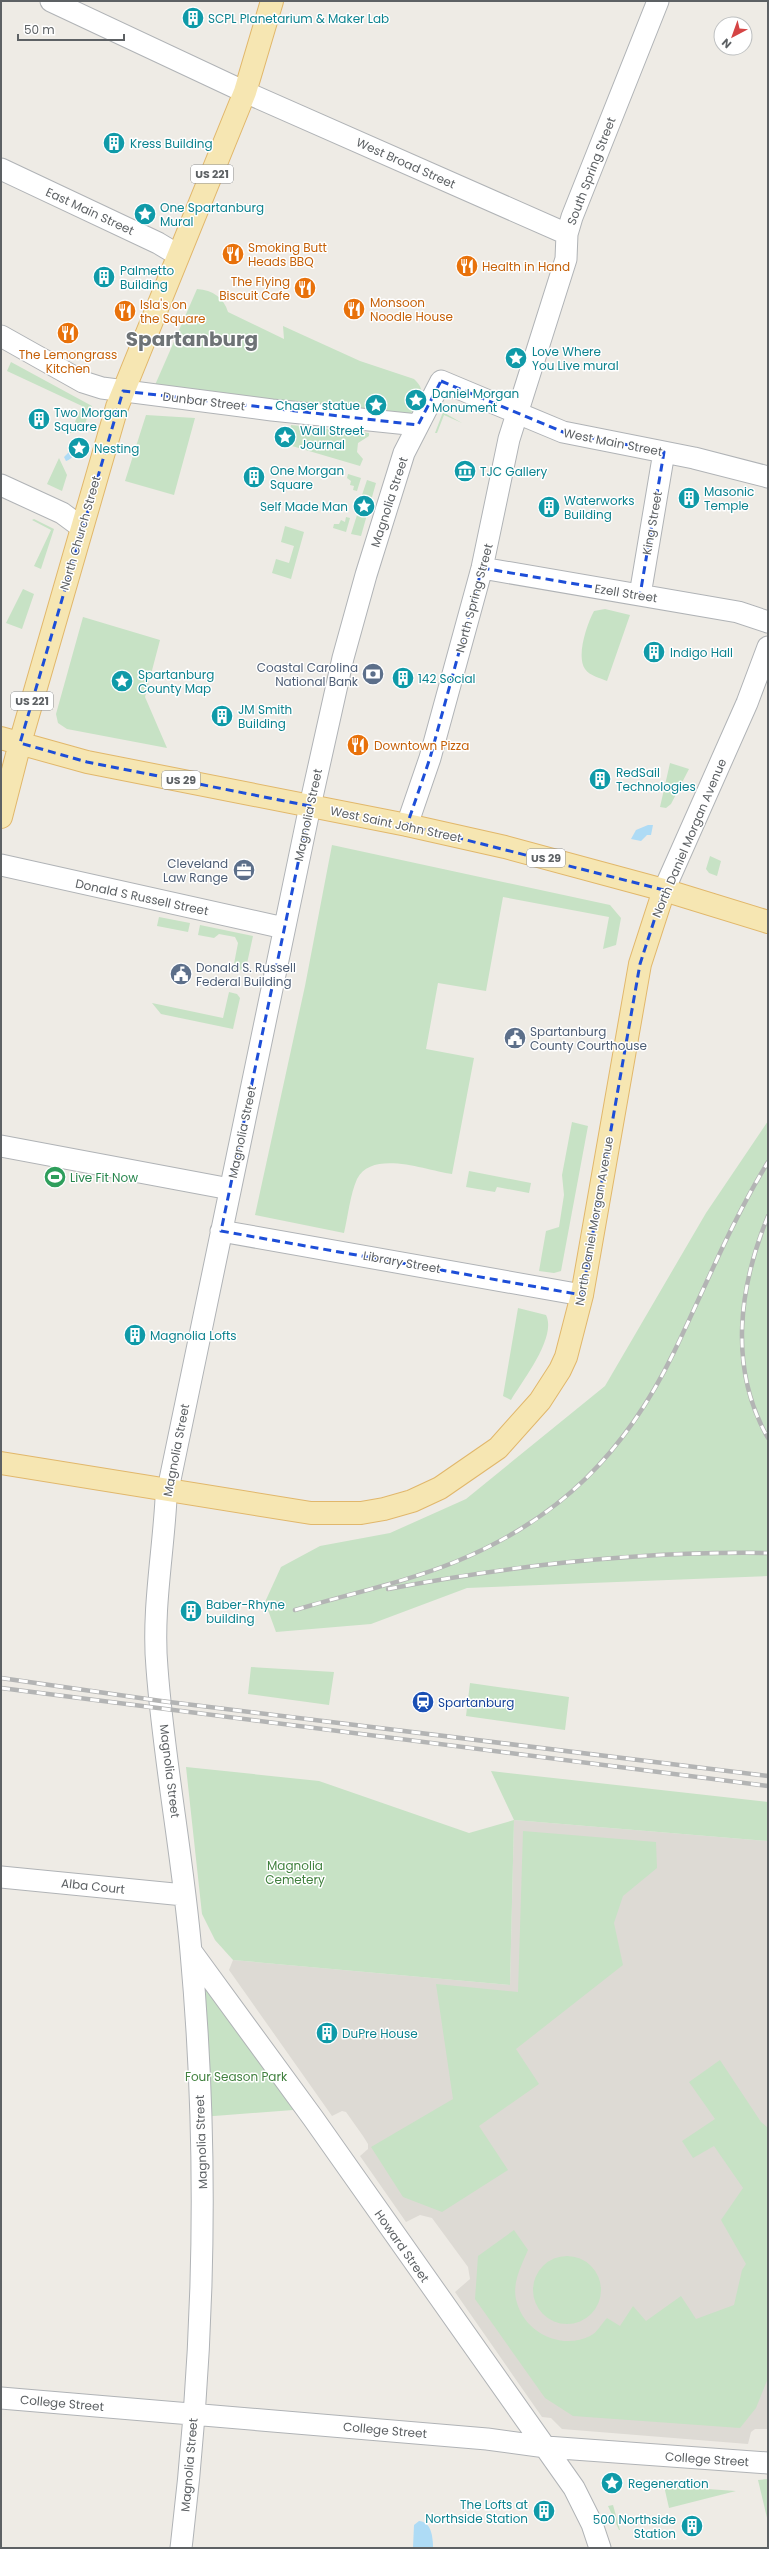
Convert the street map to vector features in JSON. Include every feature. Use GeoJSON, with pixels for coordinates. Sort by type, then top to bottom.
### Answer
{"type":"FeatureCollection","features":[{"type":"Feature","properties":{"kind":"main road","name":"US 221"},"geometry":{"type":"LineString","coordinates":[[178,255],[245,92],[272,1]]}},
{"type":"Feature","properties":{"kind":"main road","name":"North Church Street"},"geometry":{"type":"LineString","coordinates":[[1,817],[10,740],[81,527],[123,391],[178,255]]}},
{"type":"Feature","properties":{"kind":"main road","name":"West Saint John Street"},"geometry":{"type":"LineString","coordinates":[[10,740],[87,762],[407,825],[505,847],[664,890],[768,922]]}},
{"type":"Feature","properties":{"kind":"main road","name":"North Daniel Morgan Avenue"},"geometry":{"type":"LineString","coordinates":[[1,1463],[310,1512],[334,1514],[361,1513],[412,1501],[465,1473],[498,1448],[536,1406],[566,1357],[582,1295],[638,972],[644,945],[664,890]]}},
{"type":"Feature","properties":{"kind":"street","name":"West Broad Street"},"geometry":{"type":"LineString","coordinates":[[51,1],[245,92],[567,234]]}},
{"type":"Feature","properties":{"kind":"street","name":"South Spring Street"},"geometry":{"type":"LineString","coordinates":[[517,415],[566,259],[567,234],[572,217],[658,1]]}},
{"type":"Feature","properties":{"kind":"street","name":"East Main Street"},"geometry":{"type":"LineString","coordinates":[[1,169],[158,243],[178,255]]}},
{"type":"Feature","properties":{"kind":"street","name":"Dunbar Street"},"geometry":{"type":"LineString","coordinates":[[1,336],[83,382],[123,391],[418,425]]}},
{"type":"Feature","properties":{"kind":"street","name":"West Main Street"},"geometry":{"type":"LineString","coordinates":[[441,382],[517,415],[563,432],[664,452],[768,477]]}},
{"type":"Feature","properties":{"kind":"street","name":"Magnolia Street"},"geometry":{"type":"LineString","coordinates":[[181,2548],[194,2413],[204,2241],[191,1951],[156,1656],[157,1603],[167,1489],[284,928],[343,658],[366,575],[404,453],[441,382]]}},
{"type":"Feature","properties":{"kind":"street","name":"North Spring Street"},"geometry":{"type":"LineString","coordinates":[[407,825],[430,758],[482,568],[509,439],[517,415]]}},
{"type":"Feature","properties":{"kind":"street","name":"King Street"},"geometry":{"type":"LineString","coordinates":[[640,595],[664,452]]}},
{"type":"Feature","properties":{"kind":"street"},"geometry":{"type":"LineString","coordinates":[[1,485],[62,513],[81,527]]}},
{"type":"Feature","properties":{"kind":"street","name":"Ezell Street"},"geometry":{"type":"LineString","coordinates":[[482,568],[563,584],[640,595],[738,612],[768,622]]}},
{"type":"Feature","properties":{"kind":"street","name":"North Daniel Morgan Avenue"},"geometry":{"type":"LineString","coordinates":[[664,890],[747,703],[768,647]]}},
{"type":"Feature","properties":{"kind":"street","name":"Donald S Russell Street"},"geometry":{"type":"LineString","coordinates":[[1,865],[284,928]]}},
{"type":"Feature","properties":{"kind":"street"},"geometry":{"type":"LineString","coordinates":[[1,1146],[230,1189]]}},
{"type":"Feature","properties":{"kind":"street","name":"Library Street"},"geometry":{"type":"LineString","coordinates":[[221,1231],[582,1295]]}},
{"type":"Feature","properties":{"kind":"street","name":"Alba Court"},"geometry":{"type":"LineString","coordinates":[[1,1877],[184,1895]]}},
{"type":"Feature","properties":{"kind":"street","name":"Howard Street"},"geometry":{"type":"LineString","coordinates":[[191,1951],[306,2109],[519,2413],[546,2447],[574,2488],[592,2524],[600,2548]]}},
{"type":"Feature","properties":{"kind":"street","name":"College Street"},"geometry":{"type":"LineString","coordinates":[[1,2398],[194,2413],[487,2439],[546,2447],[768,2464]]}},
{"type":"Feature","properties":{"kind":"highlighted area"},"geometry":{"type":"Polygon","coordinates":[[[441,381],[563,432],[664,452],[640,595],[482,568],[430,758],[407,825],[664,890],[640,964],[582,1295],[221,1231],[310,806],[87,762],[20,743],[123,391],[418,425],[441,381]]]}},
{"type":"Feature","properties":{"kind":"shaded area"},"geometry":{"type":"Polygon","coordinates":[[[514,1820],[768,1841],[768,2429],[755,2429],[751,2432],[748,2444],[562,2429],[551,2418],[542,2417],[455,2292],[470,2279],[468,2267],[432,2218],[420,2215],[406,2222],[360,2156],[368,2149],[368,2144],[363,2136],[346,2112],[342,2111],[332,2116],[229,1970],[233,1960],[510,1985],[514,1820]]]}},
{"type":"Feature","properties":{"kind":"green space"},"geometry":{"type":"Polygon","coordinates":[[[197,289],[213,293],[221,299],[228,312],[284,339],[283,326],[360,361],[414,379],[420,386],[422,393],[419,409],[407,415],[155,385],[197,289]]]}},
{"type":"Feature","properties":{"kind":"green space"},"geometry":{"type":"Polygon","coordinates":[[[11,362],[92,406],[82,431],[70,433],[82,406],[7,371],[11,362]]]}},
{"type":"Feature","properties":{"kind":"green space"},"geometry":{"type":"Polygon","coordinates":[[[443,412],[462,423],[444,415],[437,433],[435,433],[443,412]]]}},
{"type":"Feature","properties":{"kind":"green space"},"geometry":{"type":"Polygon","coordinates":[[[146,415],[195,418],[174,495],[125,481],[146,415]]]}},
{"type":"Feature","properties":{"kind":"green space"},"geometry":{"type":"Polygon","coordinates":[[[291,425],[369,433],[369,436],[358,443],[357,452],[363,459],[360,466],[292,446],[294,440],[289,437],[291,425]]]}},
{"type":"Feature","properties":{"kind":"green space"},"geometry":{"type":"Polygon","coordinates":[[[59,458],[67,475],[62,491],[47,484],[59,458]]]}},
{"type":"Feature","properties":{"kind":"green space"},"geometry":{"type":"Polygon","coordinates":[[[348,474],[361,478],[357,491],[353,490],[354,486],[350,485],[351,481],[347,478],[348,474]]]}},
{"type":"Feature","properties":{"kind":"green space"},"geometry":{"type":"Polygon","coordinates":[[[367,480],[376,483],[361,536],[351,534],[357,515],[365,514],[368,504],[361,498],[367,480]]]}},
{"type":"Feature","properties":{"kind":"green space"},"geometry":{"type":"Polygon","coordinates":[[[346,517],[350,518],[346,532],[333,528],[334,524],[339,524],[341,520],[345,522],[346,517]]]}},
{"type":"Feature","properties":{"kind":"green space"},"geometry":{"type":"Polygon","coordinates":[[[34,519],[54,529],[41,569],[34,566],[51,530],[32,520],[34,519]]]}},
{"type":"Feature","properties":{"kind":"green space"},"geometry":{"type":"Polygon","coordinates":[[[285,526],[304,532],[291,579],[272,573],[276,559],[289,563],[294,546],[281,542],[285,526]]]}},
{"type":"Feature","properties":{"kind":"green space"},"geometry":{"type":"Polygon","coordinates":[[[23,589],[34,594],[22,629],[6,623],[23,589]]]}},
{"type":"Feature","properties":{"kind":"green space"},"geometry":{"type":"Polygon","coordinates":[[[605,609],[630,615],[607,681],[595,676],[585,669],[582,656],[582,648],[588,624],[594,611],[605,609]]]}},
{"type":"Feature","properties":{"kind":"green space"},"geometry":{"type":"Polygon","coordinates":[[[83,617],[160,640],[145,697],[167,748],[67,729],[58,723],[56,714],[83,617]]]}},
{"type":"Feature","properties":{"kind":"green space"},"geometry":{"type":"Polygon","coordinates":[[[670,763],[689,769],[671,804],[666,808],[660,807],[670,763]]]}},
{"type":"Feature","properties":{"kind":"green space"},"geometry":{"type":"Polygon","coordinates":[[[332,845],[610,905],[621,918],[616,945],[603,949],[609,917],[503,897],[486,991],[438,983],[426,1049],[474,1058],[452,1174],[414,1166],[387,1163],[375,1165],[364,1170],[357,1179],[355,1185],[344,1233],[255,1215],[305,986],[332,845]]]}},
{"type":"Feature","properties":{"kind":"green space"},"geometry":{"type":"Polygon","coordinates":[[[710,856],[721,861],[717,876],[709,873],[706,869],[710,856]]]}},
{"type":"Feature","properties":{"kind":"green space"},"geometry":{"type":"Polygon","coordinates":[[[159,917],[190,923],[188,932],[157,926],[159,917]]]}},
{"type":"Feature","properties":{"kind":"green space"},"geometry":{"type":"Polygon","coordinates":[[[200,925],[253,936],[246,968],[242,970],[233,969],[238,943],[235,937],[219,934],[214,938],[198,935],[200,925]]]}},
{"type":"Feature","properties":{"kind":"green space"},"geometry":{"type":"Polygon","coordinates":[[[229,992],[237,994],[240,998],[233,1029],[161,1014],[152,1003],[223,1018],[229,992]]]}},
{"type":"Feature","properties":{"kind":"green space"},"geometry":{"type":"Polygon","coordinates":[[[768,1121],[768,1576],[467,1588],[371,1624],[276,1632],[265,1602],[281,1567],[320,1546],[390,1533],[466,1499],[605,1386],[706,1213],[768,1121]]]}},
{"type":"Feature","properties":{"kind":"green space"},"geometry":{"type":"Polygon","coordinates":[[[572,1122],[588,1126],[561,1271],[554,1273],[539,1271],[546,1231],[559,1227],[564,1195],[562,1175],[572,1122]]]}},
{"type":"Feature","properties":{"kind":"green space"},"geometry":{"type":"Polygon","coordinates":[[[469,1171],[531,1183],[529,1193],[497,1187],[495,1192],[466,1187],[469,1171]]]}},
{"type":"Feature","properties":{"kind":"green space"},"geometry":{"type":"Polygon","coordinates":[[[518,1308],[546,1315],[548,1324],[547,1335],[543,1346],[511,1400],[503,1396],[518,1308]]]}},
{"type":"Feature","properties":{"kind":"green space"},"geometry":{"type":"Polygon","coordinates":[[[251,1667],[334,1672],[329,1705],[248,1694],[251,1667]]]}},
{"type":"Feature","properties":{"kind":"green space"},"geometry":{"type":"Polygon","coordinates":[[[470,1683],[569,1697],[565,1730],[466,1716],[470,1683]]]}},
{"type":"Feature","properties":{"kind":"green space","name":"Magnolia Cemetery"},"geometry":{"type":"Polygon","coordinates":[[[186,1767],[319,1781],[469,1833],[514,1820],[510,1985],[233,1960],[215,1940],[202,1914],[186,1767]]]}},
{"type":"Feature","properties":{"kind":"green space"},"geometry":{"type":"Polygon","coordinates":[[[491,1771],[768,1802],[768,1841],[514,1820],[491,1771]]]}},
{"type":"Feature","properties":{"kind":"green space"},"geometry":{"type":"Polygon","coordinates":[[[523,1831],[656,1842],[657,1868],[623,1896],[614,1923],[623,1965],[516,2049],[539,2084],[479,2126],[508,2170],[442,2212],[403,2197],[371,2147],[453,2099],[436,1984],[518,1992],[523,1831]]]}},
{"type":"Feature","properties":{"kind":"green space","name":"Four Season Park"},"geometry":{"type":"Polygon","coordinates":[[[191,1951],[306,2109],[201,2117],[191,1951]]]}},
{"type":"Feature","properties":{"kind":"green space"},"geometry":{"type":"Polygon","coordinates":[[[720,2060],[761,2122],[768,2128],[768,2378],[756,2408],[740,2428],[573,2416],[545,2398],[475,2299],[478,2256],[514,2230],[528,2250],[516,2283],[515,2296],[517,2303],[528,2323],[537,2331],[557,2340],[579,2340],[593,2335],[607,2318],[620,2326],[633,2306],[646,2321],[681,2296],[696,2319],[734,2305],[742,2270],[746,2264],[721,2220],[743,2188],[714,2146],[693,2158],[682,2141],[715,2119],[689,2082],[720,2060]]]}},
{"type":"Feature","properties":{"kind":"green space"},"geometry":{"type":"Polygon","coordinates":[[[567,2256],[580,2259],[591,2266],[598,2277],[601,2290],[598,2303],[591,2314],[580,2321],[567,2324],[554,2321],[543,2314],[536,2303],[533,2290],[536,2277],[543,2266],[554,2259],[567,2256]]]}},
{"type":"Feature","properties":{"kind":"green space"},"geometry":{"type":"Polygon","coordinates":[[[768,2479],[768,2522],[758,2480],[768,2479]]]}},
{"type":"Feature","properties":{"kind":"green space"},"geometry":{"type":"Polygon","coordinates":[[[664,2486],[736,2491],[669,2508],[664,2486]]]}},
{"type":"Feature","properties":{"kind":"green space"},"geometry":{"type":"Polygon","coordinates":[[[613,2505],[620,2530],[608,2506],[613,2505]]]}},
{"type":"Feature","properties":{"kind":"water"},"geometry":{"type":"Polygon","coordinates":[[[72,440],[75,440],[77,450],[72,457],[66,461],[64,457],[70,451],[72,440]]]}},
{"type":"Feature","properties":{"kind":"water"},"geometry":{"type":"Polygon","coordinates":[[[648,825],[653,825],[651,835],[647,835],[641,841],[631,839],[636,830],[648,825]]]}},
{"type":"Feature","properties":{"kind":"water"},"geometry":{"type":"Polygon","coordinates":[[[419,2521],[427,2524],[429,2527],[432,2535],[433,2548],[413,2548],[414,2525],[419,2521]]]}},
{"type":"Feature","properties":{"kind":"railway"},"geometry":{"type":"LineString","coordinates":[[295,1610],[416,1576],[455,1562],[493,1545],[527,1525],[558,1503],[586,1479],[611,1451],[634,1421],[655,1388],[674,1352],[730,1232],[768,1162]]}},
{"type":"Feature","properties":{"kind":"railway"},"geometry":{"type":"LineString","coordinates":[[768,1216],[750,1271],[742,1327],[743,1356],[747,1384],[755,1411],[768,1438]]}},
{"type":"Feature","properties":{"kind":"railway"},"geometry":{"type":"LineString","coordinates":[[388,1589],[482,1573],[577,1561],[672,1554],[768,1553]]}},
{"type":"Feature","properties":{"kind":"railway"},"geometry":{"type":"LineString","coordinates":[[1,1678],[161,1701],[768,1776]]}},
{"type":"Feature","properties":{"kind":"railway"},"geometry":{"type":"LineString","coordinates":[[1,1688],[768,1786]]}},
{"type":"Feature","properties":{"kind":"place","name":"SCPL Planetarium & Maker Lab"},"geometry":{"type":"Point","coordinates":[193,18]}},
{"type":"Feature","properties":{"kind":"place","name":"Kress Building"},"geometry":{"type":"Point","coordinates":[114,143]}},
{"type":"Feature","properties":{"kind":"place","name":"One Spartanburg Mural"},"geometry":{"type":"Point","coordinates":[145,214]}},
{"type":"Feature","properties":{"kind":"place","name":"Smoking Butt Heads BBQ"},"geometry":{"type":"Point","coordinates":[233,254]}},
{"type":"Feature","properties":{"kind":"place","name":"Health in Hand"},"geometry":{"type":"Point","coordinates":[467,266]}},
{"type":"Feature","properties":{"kind":"place","name":"Palmetto Building"},"geometry":{"type":"Point","coordinates":[104,277]}},
{"type":"Feature","properties":{"kind":"place","name":"The Flying Biscuit Cafe"},"geometry":{"type":"Point","coordinates":[305,288]}},
{"type":"Feature","properties":{"kind":"place","name":"Monsoon Noodle House"},"geometry":{"type":"Point","coordinates":[354,309]}},
{"type":"Feature","properties":{"kind":"place","name":"Isla's on the Square"},"geometry":{"type":"Point","coordinates":[125,311]}},
{"type":"Feature","properties":{"kind":"place","name":"The Lemongrass Kitchen"},"geometry":{"type":"Point","coordinates":[68,333]}},
{"type":"Feature","properties":{"kind":"place","name":"Love Where You Live mural"},"geometry":{"type":"Point","coordinates":[516,358]}},
{"type":"Feature","properties":{"kind":"place","name":"Daniel Morgan Monument"},"geometry":{"type":"Point","coordinates":[416,400]}},
{"type":"Feature","properties":{"kind":"place","name":"Chaser statue"},"geometry":{"type":"Point","coordinates":[376,405]}},
{"type":"Feature","properties":{"kind":"place","name":"Two Morgan Square"},"geometry":{"type":"Point","coordinates":[39,419]}},
{"type":"Feature","properties":{"kind":"place","name":"Wall Street Journal"},"geometry":{"type":"Point","coordinates":[285,437]}},
{"type":"Feature","properties":{"kind":"place","name":"Nesting"},"geometry":{"type":"Point","coordinates":[79,448]}},
{"type":"Feature","properties":{"kind":"place","name":"TJC Gallery"},"geometry":{"type":"Point","coordinates":[465,471]}},
{"type":"Feature","properties":{"kind":"place","name":"One Morgan Square"},"geometry":{"type":"Point","coordinates":[254,477]}},
{"type":"Feature","properties":{"kind":"place","name":"Masonic Temple"},"geometry":{"type":"Point","coordinates":[689,498]}},
{"type":"Feature","properties":{"kind":"place","name":"Self Made Man"},"geometry":{"type":"Point","coordinates":[364,506]}},
{"type":"Feature","properties":{"kind":"place","name":"Waterworks Building"},"geometry":{"type":"Point","coordinates":[549,507]}},
{"type":"Feature","properties":{"kind":"place","name":"Indigo Hall"},"geometry":{"type":"Point","coordinates":[654,652]}},
{"type":"Feature","properties":{"kind":"place","name":"Coastal Carolina National Bank"},"geometry":{"type":"Point","coordinates":[373,674]}},
{"type":"Feature","properties":{"kind":"place","name":"142 Social"},"geometry":{"type":"Point","coordinates":[403,678]}},
{"type":"Feature","properties":{"kind":"place","name":"Spartanburg County Map"},"geometry":{"type":"Point","coordinates":[122,681]}},
{"type":"Feature","properties":{"kind":"place","name":"JM Smith Building"},"geometry":{"type":"Point","coordinates":[222,716]}},
{"type":"Feature","properties":{"kind":"place","name":"Downtown Pizza"},"geometry":{"type":"Point","coordinates":[358,745]}},
{"type":"Feature","properties":{"kind":"place","name":"RedSail Technologies"},"geometry":{"type":"Point","coordinates":[600,779]}},
{"type":"Feature","properties":{"kind":"place","name":"Cleveland Law Range"},"geometry":{"type":"Point","coordinates":[244,870]}},
{"type":"Feature","properties":{"kind":"place","name":"Donald S. Russell Federal Building"},"geometry":{"type":"Point","coordinates":[181,974]}},
{"type":"Feature","properties":{"kind":"place","name":"Spartanburg County Courthouse"},"geometry":{"type":"Point","coordinates":[515,1038]}},
{"type":"Feature","properties":{"kind":"place","name":"Live Fit Now"},"geometry":{"type":"Point","coordinates":[55,1177]}},
{"type":"Feature","properties":{"kind":"place","name":"Magnolia Lofts"},"geometry":{"type":"Point","coordinates":[135,1335]}},
{"type":"Feature","properties":{"kind":"place","name":"Baber-Rhyne building"},"geometry":{"type":"Point","coordinates":[191,1611]}},
{"type":"Feature","properties":{"kind":"place","name":"Spartanburg"},"geometry":{"type":"Point","coordinates":[423,1702]}},
{"type":"Feature","properties":{"kind":"place","name":"DuPre House"},"geometry":{"type":"Point","coordinates":[327,2033]}},
{"type":"Feature","properties":{"kind":"place","name":"Regeneration"},"geometry":{"type":"Point","coordinates":[612,2483]}},
{"type":"Feature","properties":{"kind":"place","name":"The Lofts at Northside Station"},"geometry":{"type":"Point","coordinates":[544,2511]}},
{"type":"Feature","properties":{"kind":"place","name":"500 Northside Station"},"geometry":{"type":"Point","coordinates":[692,2526]}},
{"type":"Feature","properties":{"kind":"district","name":"Spartanburg"},"geometry":{"type":"Point","coordinates":[192,339]}}]}
